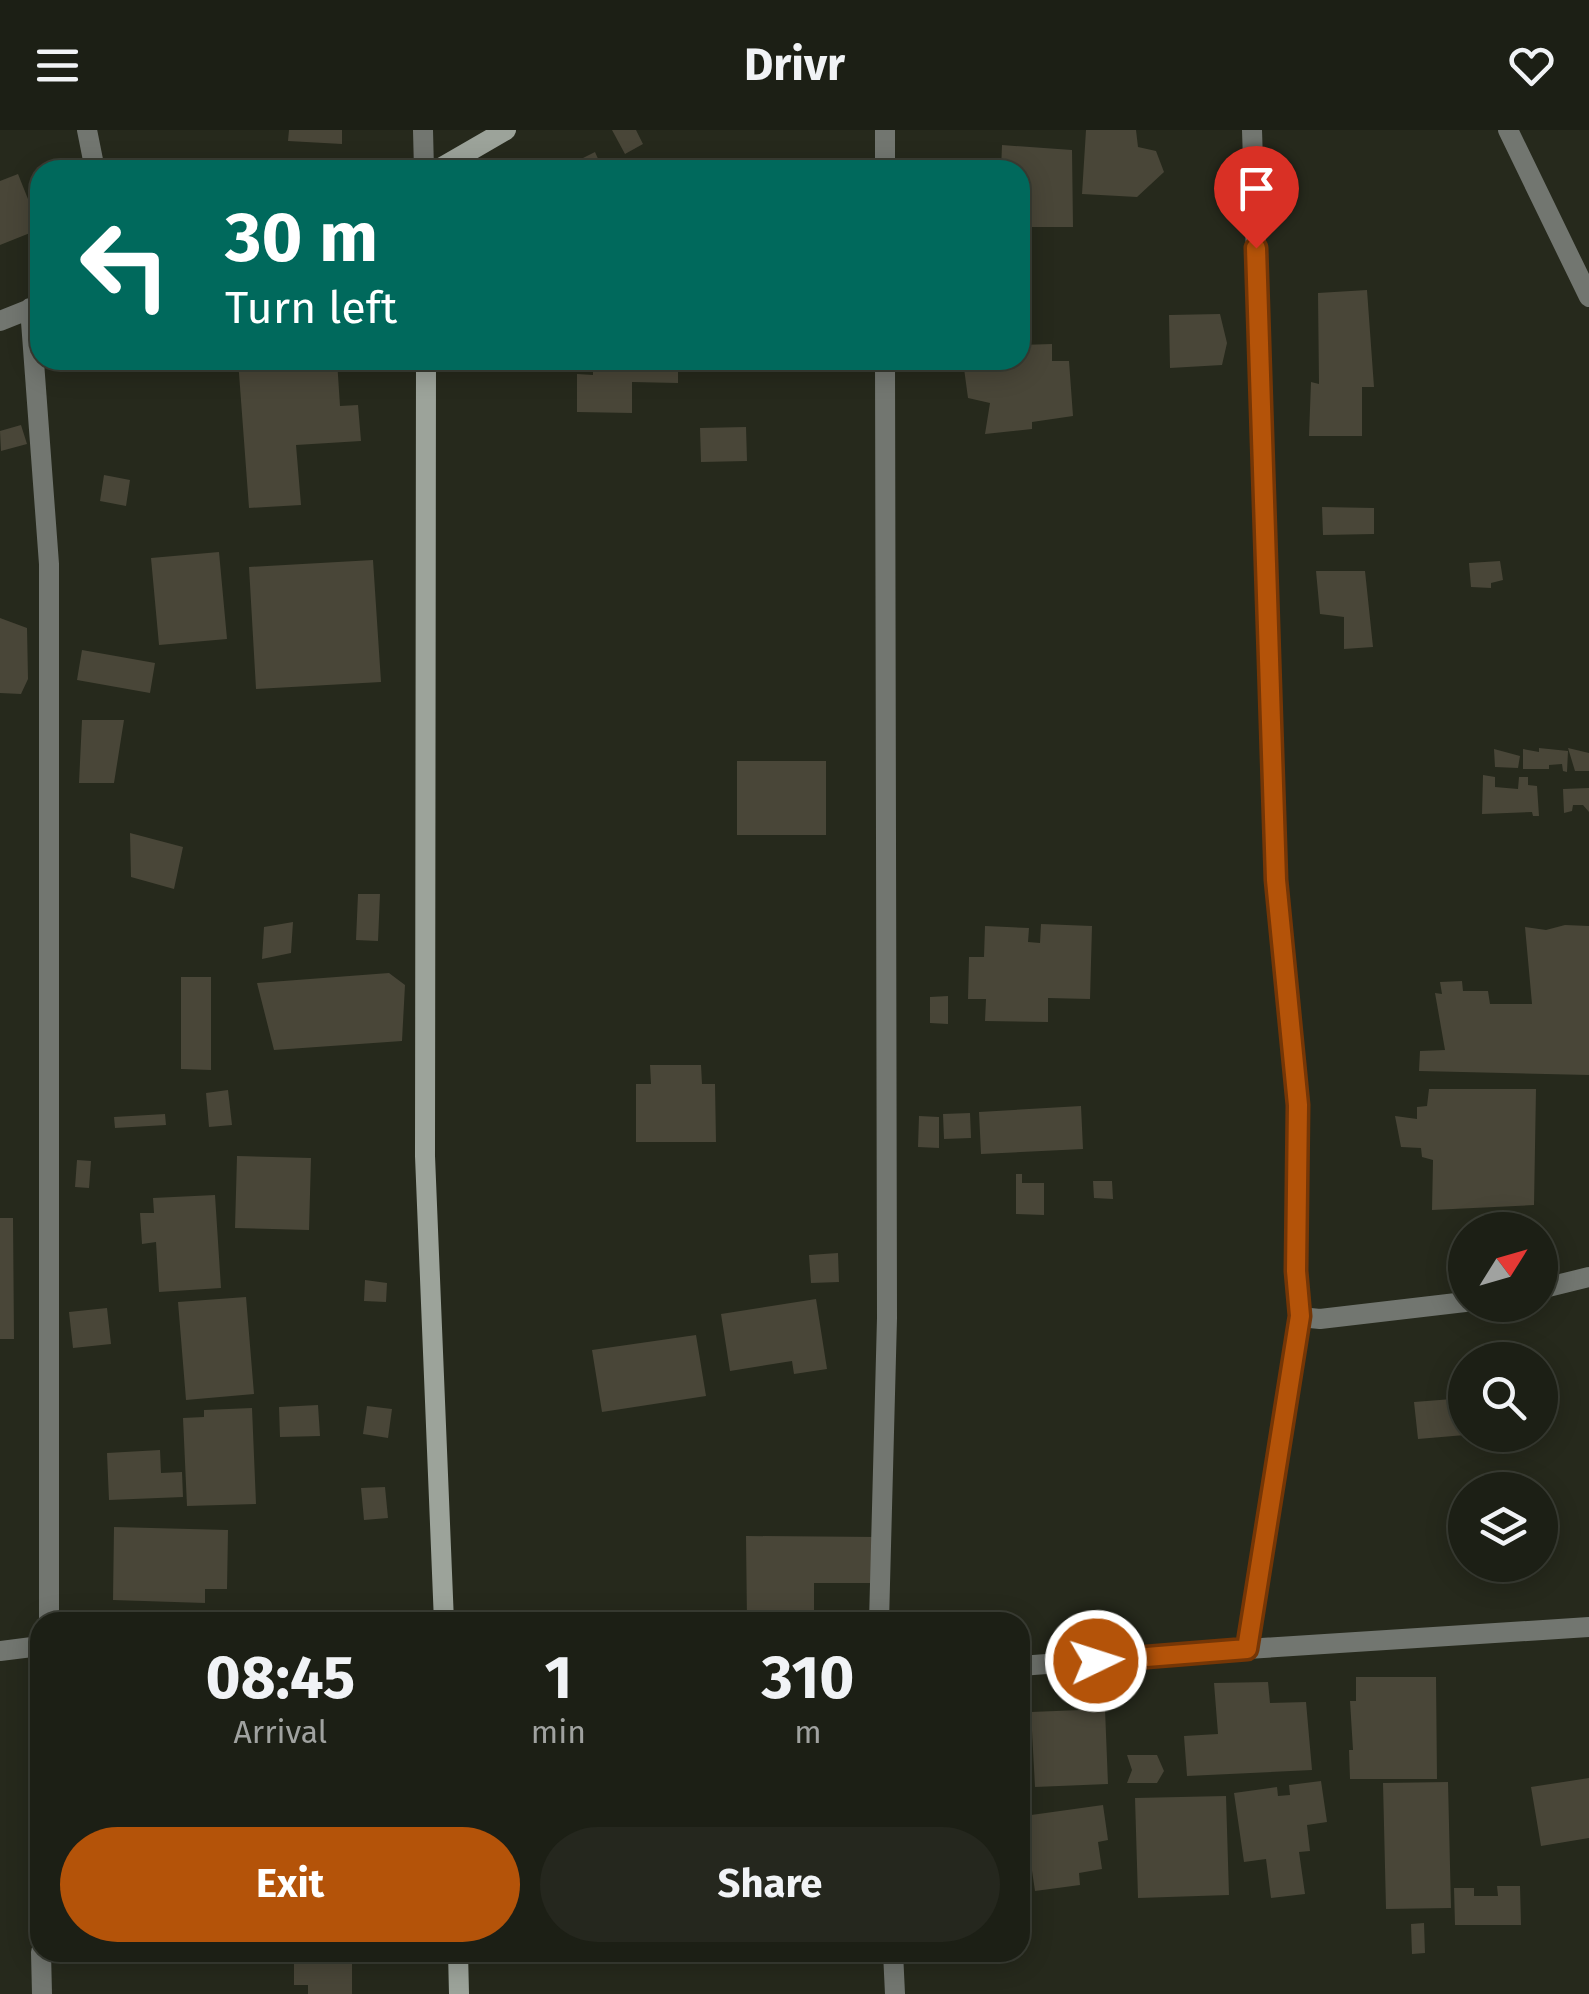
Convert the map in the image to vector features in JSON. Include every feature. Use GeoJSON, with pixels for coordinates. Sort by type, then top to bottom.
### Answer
{"type":"FeatureCollection","features":[{"type":"Feature","properties":{"kind":"street"},"geometry":{"type":"LineString","coordinates":[[87,130],[93,160]]}},
{"type":"Feature","properties":{"kind":"street"},"geometry":{"type":"LineString","coordinates":[[423,130],[424,160]]}},
{"type":"Feature","properties":{"kind":"street"},"geometry":{"type":"LineString","coordinates":[[454,160],[506,130]]}},
{"type":"Feature","properties":{"kind":"street"},"geometry":{"type":"LineString","coordinates":[[885,130],[885,160]]}},
{"type":"Feature","properties":{"kind":"street"},"geometry":{"type":"LineString","coordinates":[[1247,1649],[1300,1316],[1296,1271],[1298,1105],[1276,880],[1252,130]]}},
{"type":"Feature","properties":{"kind":"street"},"geometry":{"type":"LineString","coordinates":[[1508,130],[1589,296]]}},
{"type":"Feature","properties":{"kind":"street"},"geometry":{"type":"LineString","coordinates":[[0,321],[30,308]]}},
{"type":"Feature","properties":{"kind":"street"},"geometry":{"type":"LineString","coordinates":[[38,370],[49,564],[49,1612]]}},
{"type":"Feature","properties":{"kind":"street"},"geometry":{"type":"LineString","coordinates":[[426,370],[425,1156],[444,1612]]}},
{"type":"Feature","properties":{"kind":"street"},"geometry":{"type":"LineString","coordinates":[[879,1612],[886,1318],[885,370]]}},
{"type":"Feature","properties":{"kind":"street"},"geometry":{"type":"LineString","coordinates":[[1558,1284],[1589,1277]]}},
{"type":"Feature","properties":{"kind":"street"},"geometry":{"type":"LineString","coordinates":[[1300,1316],[1320,1319],[1448,1304]]}},
{"type":"Feature","properties":{"kind":"street"},"geometry":{"type":"LineString","coordinates":[[1030,1665],[1589,1627]]}},
{"type":"Feature","properties":{"kind":"street"},"geometry":{"type":"LineString","coordinates":[[0,1651],[30,1647]]}},
{"type":"Feature","properties":{"kind":"street"},"geometry":{"type":"LineString","coordinates":[[41,1962],[42,1994]]}},
{"type":"Feature","properties":{"kind":"street"},"geometry":{"type":"LineString","coordinates":[[458,1962],[459,1994]]}},
{"type":"Feature","properties":{"kind":"street"},"geometry":{"type":"LineString","coordinates":[[894,1962],[896,1994]]}},
{"type":"Feature","properties":{"kind":"building"},"geometry":{"type":"Polygon","coordinates":[[[289,130],[342,130],[342,144],[288,141],[289,130]]]}},
{"type":"Feature","properties":{"kind":"building"},"geometry":{"type":"Polygon","coordinates":[[[612,130],[636,130],[643,144],[625,154],[612,130]]]}},
{"type":"Feature","properties":{"kind":"building"},"geometry":{"type":"Polygon","coordinates":[[[1086,130],[1136,130],[1138,147],[1156,151],[1164,172],[1137,197],[1082,194],[1086,130]]]}},
{"type":"Feature","properties":{"kind":"building"},"geometry":{"type":"Polygon","coordinates":[[[1002,145],[1072,150],[1073,227],[1030,227],[1030,160],[1001,160],[1002,145]]]}},
{"type":"Feature","properties":{"kind":"building"},"geometry":{"type":"Polygon","coordinates":[[[595,152],[599,160],[579,160],[595,152]]]}},
{"type":"Feature","properties":{"kind":"building"},"geometry":{"type":"Polygon","coordinates":[[[18,174],[30,204],[30,233],[0,245],[0,181],[18,174]]]}},
{"type":"Feature","properties":{"kind":"building"},"geometry":{"type":"Polygon","coordinates":[[[1367,290],[1374,387],[1362,387],[1362,436],[1309,436],[1311,382],[1319,384],[1318,293],[1367,290]]]}},
{"type":"Feature","properties":{"kind":"building"},"geometry":{"type":"Polygon","coordinates":[[[1220,314],[1227,343],[1222,365],[1170,368],[1169,315],[1220,314]]]}},
{"type":"Feature","properties":{"kind":"building"},"geometry":{"type":"Polygon","coordinates":[[[1052,344],[1052,361],[1069,361],[1073,416],[1032,422],[1032,429],[985,434],[990,403],[968,398],[964,370],[1030,370],[1030,345],[1052,344]]]}},
{"type":"Feature","properties":{"kind":"building"},"geometry":{"type":"Polygon","coordinates":[[[239,370],[338,370],[340,406],[358,405],[361,441],[296,445],[301,505],[249,508],[239,370]]]}},
{"type":"Feature","properties":{"kind":"building"},"geometry":{"type":"Polygon","coordinates":[[[593,370],[678,370],[678,383],[632,382],[632,413],[577,412],[577,374],[593,375],[593,370]]]}},
{"type":"Feature","properties":{"kind":"building"},"geometry":{"type":"Polygon","coordinates":[[[21,425],[27,444],[1,451],[0,431],[21,425]]]}},
{"type":"Feature","properties":{"kind":"building"},"geometry":{"type":"Polygon","coordinates":[[[746,427],[747,461],[701,462],[700,428],[746,427]]]}},
{"type":"Feature","properties":{"kind":"building"},"geometry":{"type":"Polygon","coordinates":[[[104,475],[130,480],[126,506],[100,501],[104,475]]]}},
{"type":"Feature","properties":{"kind":"building"},"geometry":{"type":"Polygon","coordinates":[[[1322,507],[1374,508],[1374,534],[1323,535],[1322,507]]]}},
{"type":"Feature","properties":{"kind":"building"},"geometry":{"type":"Polygon","coordinates":[[[219,552],[227,639],[159,645],[151,558],[219,552]]]}},
{"type":"Feature","properties":{"kind":"building"},"geometry":{"type":"Polygon","coordinates":[[[373,560],[381,682],[256,689],[249,567],[373,560]]]}},
{"type":"Feature","properties":{"kind":"building"},"geometry":{"type":"Polygon","coordinates":[[[1500,561],[1503,580],[1491,583],[1491,588],[1471,587],[1469,563],[1500,561]]]}},
{"type":"Feature","properties":{"kind":"building"},"geometry":{"type":"Polygon","coordinates":[[[1316,571],[1365,571],[1373,647],[1344,649],[1344,617],[1320,614],[1316,571]]]}},
{"type":"Feature","properties":{"kind":"building"},"geometry":{"type":"Polygon","coordinates":[[[0,618],[27,628],[28,679],[21,694],[0,693],[0,618]]]}},
{"type":"Feature","properties":{"kind":"building"},"geometry":{"type":"Polygon","coordinates":[[[82,650],[155,663],[150,693],[77,680],[82,650]]]}},
{"type":"Feature","properties":{"kind":"building"},"geometry":{"type":"Polygon","coordinates":[[[82,720],[124,720],[114,783],[79,783],[82,720]]]}},
{"type":"Feature","properties":{"kind":"building"},"geometry":{"type":"Polygon","coordinates":[[[1539,748],[1568,751],[1567,772],[1562,764],[1549,765],[1549,769],[1523,769],[1523,749],[1539,752],[1539,748]]]}},
{"type":"Feature","properties":{"kind":"building"},"geometry":{"type":"Polygon","coordinates":[[[1568,748],[1589,753],[1589,771],[1575,771],[1568,748]]]}},
{"type":"Feature","properties":{"kind":"building"},"geometry":{"type":"Polygon","coordinates":[[[1494,749],[1520,756],[1518,768],[1495,767],[1494,749]]]}},
{"type":"Feature","properties":{"kind":"building"},"geometry":{"type":"Polygon","coordinates":[[[737,761],[826,761],[826,835],[737,835],[737,761]]]}},
{"type":"Feature","properties":{"kind":"building"},"geometry":{"type":"Polygon","coordinates":[[[1483,775],[1495,777],[1495,787],[1518,789],[1519,777],[1528,777],[1528,785],[1537,786],[1539,816],[1532,812],[1482,814],[1483,775]]]}},
{"type":"Feature","properties":{"kind":"building"},"geometry":{"type":"Polygon","coordinates":[[[1589,788],[1589,812],[1583,805],[1573,805],[1572,811],[1564,813],[1563,789],[1589,788]]]}},
{"type":"Feature","properties":{"kind":"building"},"geometry":{"type":"Polygon","coordinates":[[[130,833],[183,847],[174,889],[131,877],[130,833]]]}},
{"type":"Feature","properties":{"kind":"building"},"geometry":{"type":"Polygon","coordinates":[[[358,894],[380,894],[378,941],[356,940],[358,894]]]}},
{"type":"Feature","properties":{"kind":"building"},"geometry":{"type":"Polygon","coordinates":[[[293,922],[291,953],[262,959],[264,927],[293,922]]]}},
{"type":"Feature","properties":{"kind":"building"},"geometry":{"type":"Polygon","coordinates":[[[1041,924],[1092,926],[1090,999],[1048,998],[1048,1022],[985,1021],[986,999],[968,999],[969,957],[984,957],[985,926],[1029,928],[1028,942],[1040,943],[1041,924]]]}},
{"type":"Feature","properties":{"kind":"building"},"geometry":{"type":"Polygon","coordinates":[[[1565,925],[1589,926],[1589,1075],[1419,1071],[1420,1051],[1445,1050],[1435,993],[1442,994],[1440,982],[1462,981],[1463,991],[1488,991],[1490,1004],[1532,1004],[1525,927],[1546,930],[1565,925]]]}},
{"type":"Feature","properties":{"kind":"building"},"geometry":{"type":"Polygon","coordinates":[[[389,973],[405,985],[402,1041],[274,1050],[257,983],[389,973]]]}},
{"type":"Feature","properties":{"kind":"building"},"geometry":{"type":"Polygon","coordinates":[[[181,977],[211,977],[211,1070],[181,1069],[181,977]]]}},
{"type":"Feature","properties":{"kind":"building"},"geometry":{"type":"Polygon","coordinates":[[[948,996],[948,1024],[930,1023],[930,997],[948,996]]]}},
{"type":"Feature","properties":{"kind":"building"},"geometry":{"type":"Polygon","coordinates":[[[650,1065],[701,1065],[702,1084],[715,1084],[716,1142],[636,1142],[636,1084],[651,1084],[650,1065]]]}},
{"type":"Feature","properties":{"kind":"building"},"geometry":{"type":"Polygon","coordinates":[[[1429,1089],[1536,1089],[1534,1205],[1432,1210],[1433,1160],[1422,1157],[1421,1148],[1401,1147],[1395,1116],[1417,1119],[1417,1107],[1427,1106],[1429,1089]]]}},
{"type":"Feature","properties":{"kind":"building"},"geometry":{"type":"Polygon","coordinates":[[[228,1090],[232,1125],[209,1127],[206,1093],[228,1090]]]}},
{"type":"Feature","properties":{"kind":"building"},"geometry":{"type":"Polygon","coordinates":[[[1081,1106],[1083,1149],[981,1154],[979,1112],[1081,1106]]]}},
{"type":"Feature","properties":{"kind":"building"},"geometry":{"type":"Polygon","coordinates":[[[970,1113],[971,1138],[944,1139],[943,1114],[970,1113]]]}},
{"type":"Feature","properties":{"kind":"building"},"geometry":{"type":"Polygon","coordinates":[[[165,1114],[166,1125],[115,1128],[114,1117],[165,1114]]]}},
{"type":"Feature","properties":{"kind":"building"},"geometry":{"type":"Polygon","coordinates":[[[919,1116],[939,1117],[939,1148],[918,1147],[919,1116]]]}},
{"type":"Feature","properties":{"kind":"building"},"geometry":{"type":"Polygon","coordinates":[[[237,1156],[311,1158],[309,1230],[235,1228],[237,1156]]]}},
{"type":"Feature","properties":{"kind":"building"},"geometry":{"type":"Polygon","coordinates":[[[77,1160],[91,1161],[89,1188],[75,1187],[77,1160]]]}},
{"type":"Feature","properties":{"kind":"building"},"geometry":{"type":"Polygon","coordinates":[[[1016,1174],[1022,1174],[1022,1183],[1044,1183],[1044,1215],[1016,1214],[1016,1174]]]}},
{"type":"Feature","properties":{"kind":"building"},"geometry":{"type":"Polygon","coordinates":[[[1093,1181],[1112,1181],[1113,1199],[1094,1198],[1093,1181]]]}},
{"type":"Feature","properties":{"kind":"building"},"geometry":{"type":"Polygon","coordinates":[[[215,1195],[221,1288],[159,1292],[156,1242],[142,1244],[140,1213],[154,1213],[153,1198],[215,1195]]]}},
{"type":"Feature","properties":{"kind":"building"},"geometry":{"type":"Polygon","coordinates":[[[0,1218],[13,1218],[14,1339],[0,1339],[0,1218]]]}},
{"type":"Feature","properties":{"kind":"building"},"geometry":{"type":"Polygon","coordinates":[[[838,1253],[839,1282],[811,1283],[809,1255],[838,1253]]]}},
{"type":"Feature","properties":{"kind":"building"},"geometry":{"type":"Polygon","coordinates":[[[365,1280],[387,1283],[386,1302],[364,1301],[365,1280]]]}},
{"type":"Feature","properties":{"kind":"building"},"geometry":{"type":"Polygon","coordinates":[[[246,1297],[254,1394],[186,1400],[178,1302],[246,1297]]]}},
{"type":"Feature","properties":{"kind":"building"},"geometry":{"type":"Polygon","coordinates":[[[816,1299],[827,1369],[794,1374],[792,1361],[730,1371],[721,1314],[816,1299]]]}},
{"type":"Feature","properties":{"kind":"building"},"geometry":{"type":"Polygon","coordinates":[[[107,1308],[111,1344],[73,1348],[69,1312],[107,1308]]]}},
{"type":"Feature","properties":{"kind":"building"},"geometry":{"type":"Polygon","coordinates":[[[696,1335],[706,1396],[602,1412],[592,1350],[696,1335]]]}},
{"type":"Feature","properties":{"kind":"building"},"geometry":{"type":"Polygon","coordinates":[[[1448,1399],[1448,1436],[1418,1439],[1414,1402],[1448,1399]]]}},
{"type":"Feature","properties":{"kind":"building"},"geometry":{"type":"Polygon","coordinates":[[[318,1405],[320,1436],[280,1437],[279,1407],[318,1405]]]}},
{"type":"Feature","properties":{"kind":"building"},"geometry":{"type":"Polygon","coordinates":[[[367,1406],[392,1409],[388,1438],[363,1434],[367,1406]]]}},
{"type":"Feature","properties":{"kind":"building"},"geometry":{"type":"Polygon","coordinates":[[[252,1408],[256,1504],[187,1506],[183,1418],[204,1417],[204,1410],[252,1408]]]}},
{"type":"Feature","properties":{"kind":"building"},"geometry":{"type":"Polygon","coordinates":[[[160,1450],[161,1473],[182,1472],[183,1497],[109,1500],[107,1453],[160,1450]]]}},
{"type":"Feature","properties":{"kind":"building"},"geometry":{"type":"Polygon","coordinates":[[[385,1487],[388,1518],[364,1520],[361,1488],[385,1487]]]}},
{"type":"Feature","properties":{"kind":"building"},"geometry":{"type":"Polygon","coordinates":[[[114,1527],[228,1530],[227,1589],[205,1589],[205,1603],[113,1600],[114,1527]]]}},
{"type":"Feature","properties":{"kind":"building"},"geometry":{"type":"Polygon","coordinates":[[[746,1536],[877,1537],[877,1583],[814,1583],[814,1612],[747,1612],[746,1536]]]}},
{"type":"Feature","properties":{"kind":"building"},"geometry":{"type":"Polygon","coordinates":[[[1356,1677],[1436,1677],[1437,1779],[1350,1779],[1350,1701],[1356,1701],[1356,1677]]]}},
{"type":"Feature","properties":{"kind":"building"},"geometry":{"type":"Polygon","coordinates":[[[1268,1682],[1270,1703],[1306,1702],[1312,1770],[1187,1776],[1184,1736],[1218,1734],[1214,1683],[1268,1682]]]}},
{"type":"Feature","properties":{"kind":"building"},"geometry":{"type":"Polygon","coordinates":[[[1105,1709],[1108,1784],[1035,1787],[1031,1712],[1105,1709]]]}},
{"type":"Feature","properties":{"kind":"building"},"geometry":{"type":"Polygon","coordinates":[[[1127,1755],[1157,1755],[1164,1771],[1157,1783],[1127,1783],[1132,1770],[1127,1755]]]}},
{"type":"Feature","properties":{"kind":"building"},"geometry":{"type":"Polygon","coordinates":[[[1589,1778],[1589,1838],[1541,1846],[1531,1787],[1589,1778]]]}},
{"type":"Feature","properties":{"kind":"building"},"geometry":{"type":"Polygon","coordinates":[[[1321,1781],[1327,1822],[1307,1825],[1310,1851],[1299,1852],[1305,1894],[1271,1898],[1266,1859],[1244,1862],[1234,1793],[1277,1787],[1278,1796],[1290,1795],[1289,1785],[1321,1781]]]}},
{"type":"Feature","properties":{"kind":"building"},"geometry":{"type":"Polygon","coordinates":[[[1448,1782],[1451,1908],[1386,1909],[1383,1783],[1448,1782]]]}},
{"type":"Feature","properties":{"kind":"building"},"geometry":{"type":"Polygon","coordinates":[[[1226,1796],[1229,1895],[1138,1898],[1135,1798],[1226,1796]]]}},
{"type":"Feature","properties":{"kind":"building"},"geometry":{"type":"Polygon","coordinates":[[[1103,1805],[1108,1840],[1098,1842],[1102,1869],[1079,1873],[1080,1885],[1035,1891],[1030,1815],[1103,1805]]]}},
{"type":"Feature","properties":{"kind":"building"},"geometry":{"type":"Polygon","coordinates":[[[1497,1886],[1520,1886],[1521,1925],[1455,1925],[1454,1888],[1474,1888],[1474,1896],[1498,1896],[1497,1886]]]}},
{"type":"Feature","properties":{"kind":"building"},"geometry":{"type":"Polygon","coordinates":[[[1424,1923],[1425,1953],[1412,1954],[1411,1924],[1424,1923]]]}},
{"type":"Feature","properties":{"kind":"building"},"geometry":{"type":"Polygon","coordinates":[[[294,1962],[352,1962],[352,1994],[308,1994],[308,1985],[294,1985],[294,1962]]]}},
{"type":"Feature","properties":{"kind":"route"},"geometry":{"type":"LineString","coordinates":[[1096,1661],[1247,1649],[1300,1316],[1296,1271],[1298,1105],[1276,880],[1256,248]]}}]}
